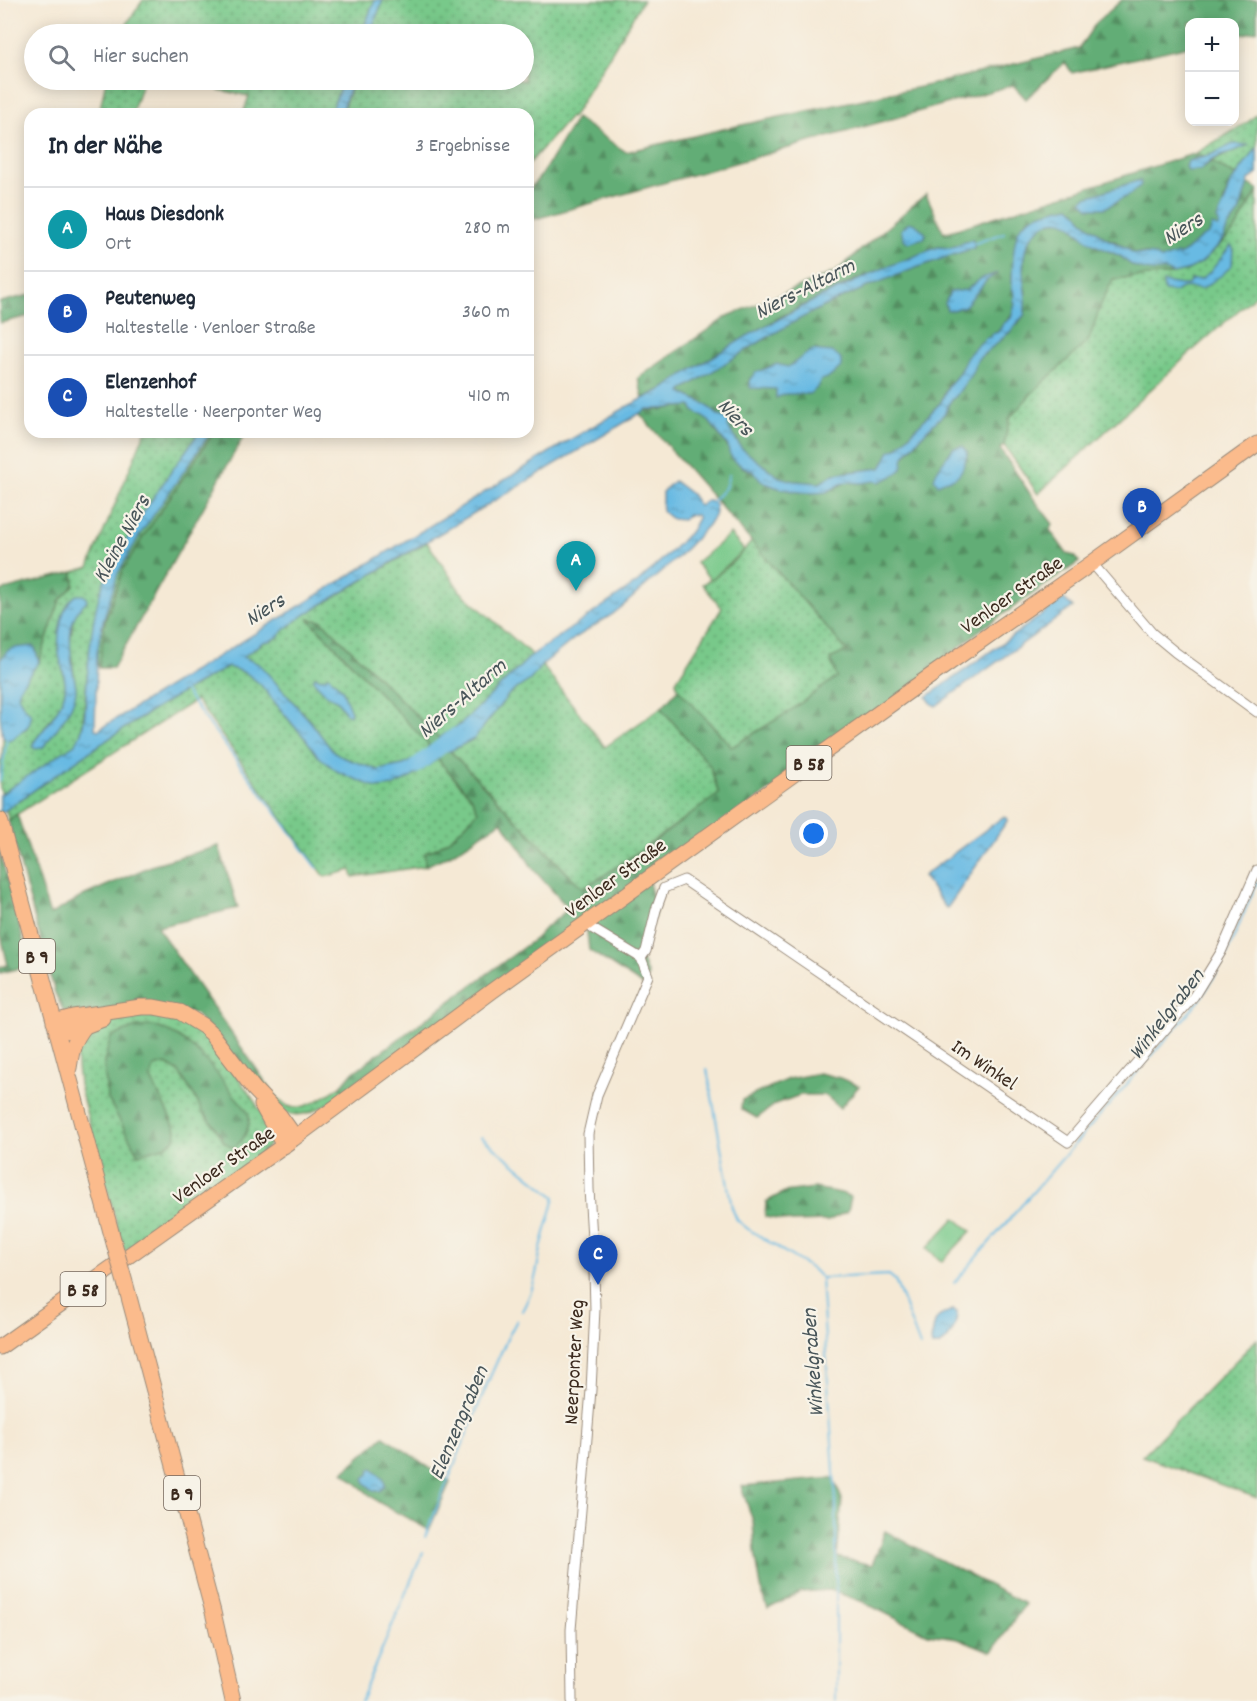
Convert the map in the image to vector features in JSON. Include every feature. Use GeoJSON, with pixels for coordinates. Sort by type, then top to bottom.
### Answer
{"type":"FeatureCollection","features":[{"type":"Feature","properties":{"kind":"main road","name":"Venloer Straße"},"geometry":{"type":"LineString","coordinates":[[0,1347],[290,1142],[586,923],[1257,444]]}},
{"type":"Feature","properties":{"kind":"main road","name":"B 9"},"geometry":{"type":"LineString","coordinates":[[1,824],[213,1612],[233,1701]]}},
{"type":"Feature","properties":{"kind":"main road"},"geometry":{"type":"LineString","coordinates":[[56,1028],[73,1017],[141,1007],[180,1012],[192,1018],[212,1034],[254,1089],[290,1142]]}},
{"type":"Feature","properties":{"kind":"main road"},"geometry":{"type":"LineString","coordinates":[[56,1028],[85,1026],[129,1009]]}},
{"type":"Feature","properties":{"kind":"main road"},"geometry":{"type":"LineString","coordinates":[[68,1073],[72,1044],[85,1026]]}},
{"type":"Feature","properties":{"kind":"main road"},"geometry":{"type":"LineString","coordinates":[[254,1089],[280,1116],[290,1142]]}},
{"type":"Feature","properties":{"kind":"main road"},"geometry":{"type":"LineString","coordinates":[[280,1116],[321,1119]]}},
{"type":"Feature","properties":{"kind":"street"},"geometry":{"type":"LineString","coordinates":[[1092,563],[1152,633],[1257,712]]}},
{"type":"Feature","properties":{"kind":"street","name":"Im Winkel"},"geometry":{"type":"LineString","coordinates":[[641,958],[646,951],[664,888],[684,880],[1068,1142],[1194,996],[1221,952],[1257,870]]}},
{"type":"Feature","properties":{"kind":"street"},"geometry":{"type":"LineString","coordinates":[[586,923],[641,958]]}},
{"type":"Feature","properties":{"kind":"street","name":"Neerponter Weg"},"geometry":{"type":"LineString","coordinates":[[572,1701],[571,1630],[591,1390],[595,1309],[588,1134],[597,1095],[648,976],[641,958]]}},
{"type":"Feature","properties":{"kind":"green space"},"geometry":{"type":"Polygon","coordinates":[[[143,0],[375,0],[365,24],[127,24],[143,0]]]}},
{"type":"Feature","properties":{"kind":"green space"},"geometry":{"type":"Polygon","coordinates":[[[383,0],[643,0],[572,118],[570,117],[534,158],[534,108],[343,108],[350,90],[534,90],[534,24],[374,24],[383,0]]]}},
{"type":"Feature","properties":{"kind":"green space"},"geometry":{"type":"Polygon","coordinates":[[[1122,0],[1257,0],[1257,31],[1239,35],[1239,18],[1185,18],[1185,47],[1072,73],[1065,62],[1026,99],[1013,85],[534,219],[534,184],[576,118],[626,152],[929,85],[1079,48],[1096,23],[1122,0]]]}},
{"type":"Feature","properties":{"kind":"green space"},"geometry":{"type":"Polygon","coordinates":[[[104,90],[140,90],[134,108],[100,108],[104,90]]]}},
{"type":"Feature","properties":{"kind":"green space"},"geometry":{"type":"Polygon","coordinates":[[[219,90],[339,90],[332,108],[245,108],[249,96],[219,90]]]}},
{"type":"Feature","properties":{"kind":"green space"},"geometry":{"type":"Polygon","coordinates":[[[1257,114],[1257,147],[1236,176],[1211,162],[1247,145],[1204,158],[1196,153],[1248,122],[1257,114]]]}},
{"type":"Feature","properties":{"kind":"green space"},"geometry":{"type":"Polygon","coordinates":[[[1196,153],[1204,158],[1188,162],[1200,170],[1211,162],[1236,176],[1226,194],[1218,227],[1178,257],[1161,259],[1145,253],[1132,253],[1113,240],[1107,239],[1083,221],[1070,206],[1052,210],[1023,224],[1015,246],[1012,281],[1014,310],[998,332],[992,334],[964,364],[956,378],[948,384],[941,402],[897,448],[890,452],[881,468],[834,474],[820,483],[779,477],[741,448],[719,416],[705,404],[682,393],[682,390],[802,317],[874,284],[974,248],[973,240],[950,248],[938,247],[853,281],[782,316],[665,388],[643,398],[638,378],[728,316],[835,272],[926,194],[944,233],[1196,153]]]}},
{"type":"Feature","properties":{"kind":"green space"},"geometry":{"type":"Polygon","coordinates":[[[1248,183],[1257,189],[1257,192],[1235,230],[1215,249],[1239,213],[1248,183]]]}},
{"type":"Feature","properties":{"kind":"green space"},"geometry":{"type":"Polygon","coordinates":[[[1257,192],[1257,294],[1038,494],[1004,445],[1009,419],[1101,304],[1113,279],[1173,274],[1186,271],[1201,263],[1235,230],[1257,192]]]}},
{"type":"Feature","properties":{"kind":"green space"},"geometry":{"type":"Polygon","coordinates":[[[1060,220],[1068,223],[1093,244],[1122,257],[1136,267],[1165,269],[1173,274],[1113,279],[1101,304],[1089,340],[1030,395],[1009,419],[1004,445],[1000,449],[1053,524],[1050,530],[1067,554],[1075,556],[1079,562],[976,633],[898,699],[345,1094],[341,1086],[351,1074],[536,938],[569,909],[534,870],[502,821],[450,855],[425,866],[425,853],[448,841],[478,811],[472,798],[427,747],[429,745],[309,619],[322,621],[439,738],[438,744],[443,751],[450,751],[583,888],[635,855],[719,794],[710,766],[661,708],[678,689],[732,747],[787,713],[837,677],[830,659],[847,651],[639,413],[647,410],[691,406],[694,411],[709,421],[742,467],[793,491],[810,493],[828,491],[847,482],[860,483],[874,480],[904,457],[944,414],[950,402],[971,375],[978,359],[1010,332],[1025,314],[1024,252],[1040,227],[1048,222],[1060,220]]]}},
{"type":"Feature","properties":{"kind":"green space"},"geometry":{"type":"Polygon","coordinates":[[[24,296],[24,317],[0,323],[0,302],[24,296]]]}},
{"type":"Feature","properties":{"kind":"green space"},"geometry":{"type":"Polygon","coordinates":[[[143,438],[195,438],[135,525],[112,564],[102,587],[90,646],[80,738],[75,744],[2,794],[0,760],[2,760],[3,738],[26,730],[31,714],[18,696],[20,687],[39,662],[60,600],[74,585],[73,572],[89,567],[143,438]],[[82,595],[59,651],[66,687],[61,705],[34,742],[42,748],[71,707],[76,690],[70,644],[74,615],[81,606],[82,595]]]}},
{"type":"Feature","properties":{"kind":"green space"},"geometry":{"type":"Polygon","coordinates":[[[207,438],[210,438],[123,569],[105,621],[100,665],[97,666],[103,621],[118,573],[140,535],[207,438]]]}},
{"type":"Feature","properties":{"kind":"green space"},"geometry":{"type":"Polygon","coordinates":[[[210,438],[243,438],[113,668],[99,668],[105,621],[123,569],[210,438]]]}},
{"type":"Feature","properties":{"kind":"green space"},"geometry":{"type":"Polygon","coordinates":[[[730,534],[744,550],[711,580],[696,563],[730,534]]]}},
{"type":"Feature","properties":{"kind":"green space"},"geometry":{"type":"Polygon","coordinates":[[[752,541],[847,651],[837,677],[787,713],[732,747],[678,689],[676,681],[722,608],[702,584],[729,565],[752,541]]]}},
{"type":"Feature","properties":{"kind":"green space"},"geometry":{"type":"Polygon","coordinates":[[[427,542],[460,591],[532,655],[461,724],[439,738],[322,621],[309,619],[429,745],[428,748],[472,798],[478,811],[448,841],[425,853],[425,866],[353,877],[351,870],[325,877],[196,700],[8,820],[6,810],[60,772],[142,717],[228,667],[246,673],[260,684],[318,756],[377,788],[424,768],[436,760],[430,753],[403,765],[378,770],[343,758],[331,749],[311,722],[259,664],[243,657],[264,642],[278,637],[286,628],[427,542]],[[316,677],[313,680],[328,696],[338,701],[345,713],[342,689],[334,680],[316,677]]]}},
{"type":"Feature","properties":{"kind":"green space"},"geometry":{"type":"Polygon","coordinates":[[[73,572],[74,585],[60,600],[39,662],[35,648],[0,660],[0,591],[73,572]]]}},
{"type":"Feature","properties":{"kind":"green space"},"geometry":{"type":"Polygon","coordinates":[[[542,665],[605,747],[661,708],[710,766],[719,794],[602,877],[582,888],[450,751],[474,739],[509,694],[530,680],[542,665]]]}},
{"type":"Feature","properties":{"kind":"green space"},"geometry":{"type":"Polygon","coordinates":[[[17,814],[50,915],[85,895],[158,863],[219,846],[238,908],[157,927],[265,1081],[259,1085],[194,1013],[67,1013],[63,1010],[55,993],[8,820],[17,814]]]}},
{"type":"Feature","properties":{"kind":"green space"},"geometry":{"type":"Polygon","coordinates":[[[0,852],[30,966],[0,973],[0,967],[8,965],[0,932],[0,852]]]}},
{"type":"Feature","properties":{"kind":"green space"},"geometry":{"type":"Polygon","coordinates":[[[648,879],[656,910],[641,958],[648,976],[644,986],[589,950],[586,923],[648,879]]]}},
{"type":"Feature","properties":{"kind":"green space"},"geometry":{"type":"Polygon","coordinates":[[[137,1013],[169,1015],[182,1020],[202,1033],[218,1050],[253,1099],[263,1115],[272,1139],[268,1147],[259,1155],[124,1252],[79,1085],[77,1055],[79,1043],[85,1033],[98,1025],[137,1013]],[[104,1062],[107,1097],[138,1154],[176,1130],[150,1077],[154,1067],[166,1064],[178,1071],[203,1113],[214,1125],[224,1142],[211,1065],[104,1062]]]}},
{"type":"Feature","properties":{"kind":"green space"},"geometry":{"type":"Polygon","coordinates":[[[153,1026],[189,1044],[247,1110],[249,1121],[247,1130],[240,1142],[233,1148],[224,1142],[214,1125],[203,1113],[178,1071],[166,1064],[154,1067],[150,1077],[176,1130],[175,1139],[164,1147],[138,1154],[107,1097],[104,1062],[111,1037],[136,1027],[153,1026]]]}},
{"type":"Feature","properties":{"kind":"green space"},"geometry":{"type":"Polygon","coordinates":[[[819,1073],[859,1086],[840,1108],[825,1095],[800,1095],[776,1104],[757,1118],[741,1109],[742,1100],[788,1079],[819,1073]]]}},
{"type":"Feature","properties":{"kind":"green space"},"geometry":{"type":"Polygon","coordinates":[[[265,1081],[281,1102],[294,1107],[315,1102],[341,1086],[345,1094],[314,1111],[297,1115],[289,1114],[276,1105],[259,1085],[265,1081]]]}},
{"type":"Feature","properties":{"kind":"green space"},"geometry":{"type":"Polygon","coordinates":[[[814,1188],[851,1197],[848,1211],[828,1221],[792,1222],[765,1217],[766,1202],[784,1192],[814,1188]]]}},
{"type":"Feature","properties":{"kind":"green space"},"geometry":{"type":"Polygon","coordinates":[[[955,1218],[971,1231],[942,1262],[927,1248],[955,1218]]]}},
{"type":"Feature","properties":{"kind":"green space"},"geometry":{"type":"Polygon","coordinates":[[[1257,1339],[1257,1498],[1142,1456],[1257,1339]]]}},
{"type":"Feature","properties":{"kind":"green space"},"geometry":{"type":"Polygon","coordinates":[[[384,1436],[450,1482],[429,1530],[378,1502],[343,1472],[384,1436]]]}},
{"type":"Feature","properties":{"kind":"green space"},"geometry":{"type":"Polygon","coordinates":[[[833,1478],[842,1499],[837,1557],[872,1565],[885,1531],[1025,1604],[992,1652],[958,1638],[927,1634],[863,1602],[830,1590],[801,1592],[768,1609],[762,1593],[755,1552],[753,1521],[741,1486],[833,1478]]]}},
{"type":"Feature","properties":{"kind":"water"},"geometry":{"type":"Polygon","coordinates":[[[375,0],[383,0],[374,24],[365,24],[375,0]]]}},
{"type":"Feature","properties":{"kind":"water"},"geometry":{"type":"Polygon","coordinates":[[[339,90],[349,90],[342,108],[332,108],[339,90]]]}},
{"type":"Feature","properties":{"kind":"water"},"geometry":{"type":"Polygon","coordinates":[[[1233,144],[1249,145],[1212,160],[1200,170],[1187,171],[1185,166],[1188,161],[1208,156],[1233,144]]]}},
{"type":"Feature","properties":{"kind":"water"},"geometry":{"type":"Polygon","coordinates":[[[1257,147],[1257,174],[1249,180],[1239,213],[1215,249],[1201,263],[1186,271],[1173,274],[1165,270],[1148,271],[1136,267],[1122,257],[1085,239],[1073,226],[1062,221],[1050,222],[1037,230],[1031,237],[1024,254],[1025,314],[1010,332],[978,359],[971,375],[950,402],[944,414],[904,456],[902,469],[893,476],[880,482],[847,482],[826,492],[811,493],[784,489],[762,481],[754,472],[736,462],[730,455],[728,446],[709,421],[694,411],[691,406],[647,409],[306,614],[286,628],[278,637],[263,642],[243,657],[259,664],[311,722],[331,749],[342,757],[378,770],[403,765],[429,753],[436,760],[412,777],[394,786],[377,788],[338,772],[318,756],[260,684],[246,673],[228,667],[140,718],[0,814],[0,795],[75,744],[79,737],[84,719],[92,627],[104,581],[142,514],[195,438],[207,438],[140,535],[118,573],[103,621],[97,653],[95,729],[98,730],[563,444],[628,406],[665,388],[747,336],[815,300],[884,268],[938,247],[950,248],[973,239],[974,248],[875,284],[826,305],[682,390],[682,393],[726,418],[729,421],[728,427],[741,448],[779,477],[820,483],[834,474],[881,468],[890,451],[897,448],[941,402],[949,384],[971,351],[986,338],[998,332],[1011,318],[1015,304],[1012,288],[1013,255],[1016,237],[1022,225],[1051,210],[1070,206],[1083,221],[1107,239],[1127,248],[1132,253],[1154,255],[1161,259],[1178,254],[1179,256],[1208,235],[1212,225],[1218,227],[1217,219],[1230,183],[1257,147]]]}},
{"type":"Feature","properties":{"kind":"water"},"geometry":{"type":"Polygon","coordinates":[[[1140,180],[1141,185],[1131,194],[1105,208],[1089,208],[1082,201],[1086,197],[1140,180]]]}},
{"type":"Feature","properties":{"kind":"water"},"geometry":{"type":"Polygon","coordinates":[[[909,222],[926,234],[924,238],[908,243],[904,239],[901,230],[909,222]]]}},
{"type":"Feature","properties":{"kind":"water"},"geometry":{"type":"Polygon","coordinates":[[[1231,245],[1233,248],[1232,265],[1202,289],[1185,288],[1176,292],[1164,291],[1163,282],[1188,285],[1191,280],[1201,279],[1211,271],[1231,245]]]}},
{"type":"Feature","properties":{"kind":"water"},"geometry":{"type":"Polygon","coordinates":[[[998,273],[987,280],[965,306],[947,310],[945,303],[950,292],[966,290],[982,278],[998,273]]]}},
{"type":"Feature","properties":{"kind":"water"},"geometry":{"type":"Polygon","coordinates":[[[812,350],[832,352],[841,359],[841,367],[830,377],[821,380],[816,389],[809,394],[785,394],[776,398],[776,389],[750,388],[750,379],[755,373],[777,364],[788,367],[812,350]]]}},
{"type":"Feature","properties":{"kind":"water"},"geometry":{"type":"Polygon","coordinates":[[[963,446],[968,453],[961,472],[956,477],[938,484],[934,479],[939,467],[953,448],[963,446]]]}},
{"type":"Feature","properties":{"kind":"water"},"geometry":{"type":"Polygon","coordinates":[[[674,481],[691,494],[699,506],[707,500],[715,504],[716,513],[708,525],[679,556],[624,605],[575,638],[542,665],[530,680],[509,694],[474,739],[450,751],[443,751],[438,744],[439,738],[461,724],[532,655],[638,582],[691,531],[698,518],[696,515],[688,515],[683,520],[672,519],[662,511],[662,492],[674,481]]]}},
{"type":"Feature","properties":{"kind":"water"},"geometry":{"type":"Polygon","coordinates":[[[77,595],[83,595],[87,601],[80,608],[72,624],[71,652],[75,697],[69,711],[47,743],[42,748],[35,749],[34,742],[56,712],[65,691],[65,678],[59,654],[59,631],[63,613],[71,599],[77,595]]]}},
{"type":"Feature","properties":{"kind":"water"},"geometry":{"type":"Polygon","coordinates":[[[1064,599],[1073,607],[936,706],[932,704],[927,697],[1064,599]]]}},
{"type":"Feature","properties":{"kind":"water"},"geometry":{"type":"Polygon","coordinates":[[[33,646],[39,662],[20,687],[18,696],[31,714],[31,720],[25,729],[12,740],[3,738],[0,715],[0,660],[7,651],[13,648],[33,646]]]}},
{"type":"Feature","properties":{"kind":"water"},"geometry":{"type":"Polygon","coordinates":[[[316,676],[320,679],[329,676],[342,689],[351,712],[350,715],[345,713],[338,701],[328,696],[313,680],[316,676]]]}},
{"type":"Feature","properties":{"kind":"water"},"geometry":{"type":"Polygon","coordinates":[[[1003,817],[1007,818],[1007,821],[946,908],[923,876],[1003,817]]]}},
{"type":"Feature","properties":{"kind":"water"},"geometry":{"type":"Polygon","coordinates":[[[953,1310],[957,1312],[957,1318],[950,1335],[942,1344],[932,1346],[931,1338],[937,1319],[953,1310]]]}},
{"type":"Feature","properties":{"kind":"water"},"geometry":{"type":"Polygon","coordinates":[[[373,1468],[384,1480],[385,1486],[380,1491],[374,1491],[365,1483],[364,1478],[373,1468]]]}},
{"type":"Feature","properties":{"kind":"waterway"},"geometry":{"type":"LineString","coordinates":[[973,244],[1004,233]]}},
{"type":"Feature","properties":{"kind":"waterway"},"geometry":{"type":"LineString","coordinates":[[712,502],[725,488],[729,475]]}},
{"type":"Feature","properties":{"kind":"waterway"},"geometry":{"type":"LineString","coordinates":[[183,689],[318,869]]}},
{"type":"Feature","properties":{"kind":"waterway","name":"Niers-Altarm"},"geometry":{"type":"LineString","coordinates":[[416,766],[456,735]]}},
{"type":"Feature","properties":{"kind":"waterway"},"geometry":{"type":"LineString","coordinates":[[0,781],[7,738]]}},
{"type":"Feature","properties":{"kind":"waterway","name":"Winkelgraben"},"geometry":{"type":"LineString","coordinates":[[954,1283],[1200,1000],[1225,958],[1257,882]]}},
{"type":"Feature","properties":{"kind":"waterway","name":"Winkelgraben"},"geometry":{"type":"LineString","coordinates":[[707,1069],[732,1208],[737,1220],[812,1269],[821,1278],[836,1503],[836,1701]]}},
{"type":"Feature","properties":{"kind":"waterway","name":"Elenzengraben"},"geometry":{"type":"LineString","coordinates":[[481,1137],[555,1197],[530,1295],[522,1311]]}},
{"type":"Feature","properties":{"kind":"waterway"},"geometry":{"type":"LineString","coordinates":[[821,1278],[889,1275],[895,1280],[920,1346]]}},
{"type":"Feature","properties":{"kind":"waterway","name":"Elenzengraben"},"geometry":{"type":"LineString","coordinates":[[425,1537],[490,1377],[517,1320]]}},
{"type":"Feature","properties":{"kind":"waterway","name":"Elenzengraben"},"geometry":{"type":"LineString","coordinates":[[360,1701],[423,1552]]}},
{"type":"Feature","properties":{"kind":"place","name":"Peutenweg"},"geometry":{"type":"Point","coordinates":[1142,538]}},
{"type":"Feature","properties":{"kind":"place","name":"Haus Diesdonk"},"geometry":{"type":"Point","coordinates":[576,591]}},
{"type":"Feature","properties":{"kind":"place","name":"Elenzenhof"},"geometry":{"type":"Point","coordinates":[598,1285]}},
{"type":"Feature","properties":{"kind":"water label","name":"Niers"},"geometry":{"type":"Point","coordinates":[1182,227]}},
{"type":"Feature","properties":{"kind":"water label","name":"Niers"},"geometry":{"type":"Point","coordinates":[737,416]}},
{"type":"Feature","properties":{"kind":"water label","name":"Kleine Niers"},"geometry":{"type":"Point","coordinates":[120,538]}},
{"type":"Feature","properties":{"kind":"water label","name":"Niers"},"geometry":{"type":"Point","coordinates":[264,608]}}]}
